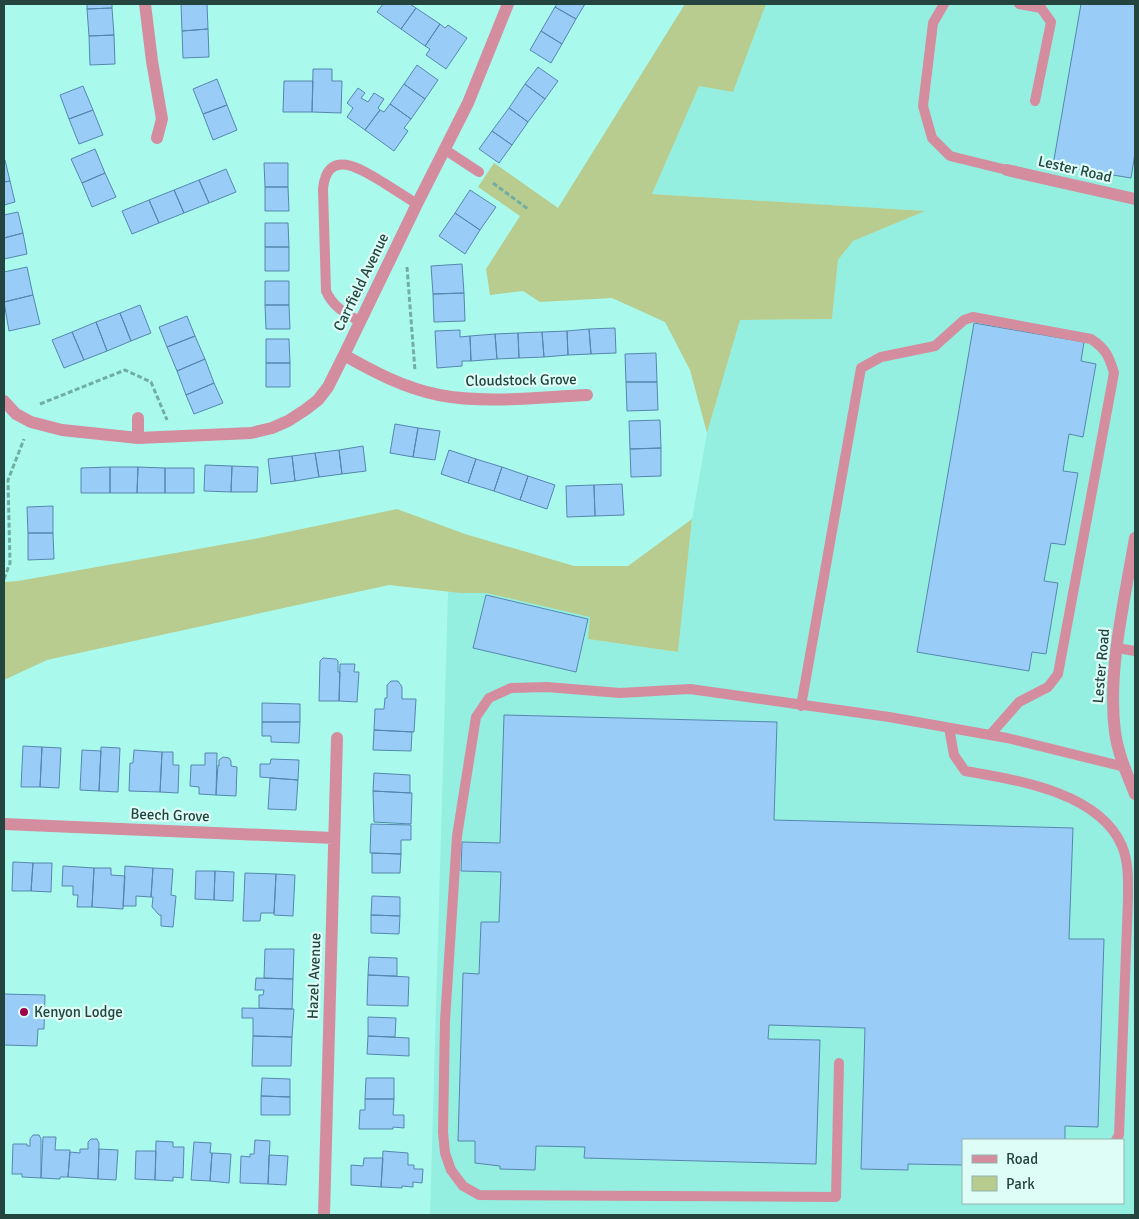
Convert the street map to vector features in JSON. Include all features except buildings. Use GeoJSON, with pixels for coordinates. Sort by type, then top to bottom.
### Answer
{"type":"FeatureCollection","features":[{"type":"Feature","properties":{"kind":"street"},"geometry":{"type":"LineString","coordinates":[[146,4],[152,61],[162,119],[157,138]]}},
{"type":"Feature","properties":{"kind":"street","name":"Carrfield Avenue"},"geometry":{"type":"LineString","coordinates":[[4,401],[16,414],[31,422],[62,430],[138,438],[251,433],[272,428],[288,421],[318,400],[328,387],[468,103],[508,4]]}},
{"type":"Feature","properties":{"kind":"street","name":"Lester Road"},"geometry":{"type":"LineString","coordinates":[[1008,170],[1135,199]]}},
{"type":"Feature","properties":{"kind":"street","name":"Cloudstock Grove"},"geometry":{"type":"LineString","coordinates":[[344,355],[385,378],[438,395],[482,399],[587,395]]}},
{"type":"Feature","properties":{"kind":"street"},"geometry":{"type":"LineString","coordinates":[[138,418],[138,438]]}},
{"type":"Feature","properties":{"kind":"street","name":"Lester Road"},"geometry":{"type":"LineString","coordinates":[[1135,538],[1117,648],[1113,702],[1116,734],[1124,767],[1135,794]]}},
{"type":"Feature","properties":{"kind":"street","name":"Hazel Avenue"},"geometry":{"type":"LineString","coordinates":[[324,1215],[337,738]]}},
{"type":"Feature","properties":{"kind":"street","name":"Beech Grove"},"geometry":{"type":"LineString","coordinates":[[4,824],[334,838]]}},
{"type":"Feature","properties":{"kind":"lane"},"geometry":{"type":"LineString","coordinates":[[944,4],[933,24],[924,106],[932,138],[950,156],[1008,170]]}},
{"type":"Feature","properties":{"kind":"lane"},"geometry":{"type":"LineString","coordinates":[[1019,4],[1041,8],[1051,22],[1035,101]]}},
{"type":"Feature","properties":{"kind":"lane"},"geometry":{"type":"LineString","coordinates":[[444,149],[479,172]]}},
{"type":"Feature","properties":{"kind":"lane"},"geometry":{"type":"LineString","coordinates":[[359,322],[336,308],[326,291],[324,178],[329,170],[337,165],[349,164],[360,168],[417,204]]}},
{"type":"Feature","properties":{"kind":"lane"},"geometry":{"type":"LineString","coordinates":[[801,706],[861,368],[881,357],[935,346],[964,320],[974,317],[1091,339],[1102,346],[1110,358],[1114,373],[1058,674],[1048,688],[1019,702],[990,735]]}},
{"type":"Feature","properties":{"kind":"lane"},"geometry":{"type":"LineString","coordinates":[[1117,648],[1135,651]]}},
{"type":"Feature","properties":{"kind":"lane"},"geometry":{"type":"LineString","coordinates":[[839,1063],[836,1197],[479,1196],[463,1186],[451,1170],[445,1153],[443,1132],[445,1021],[457,836],[476,717],[489,698],[511,688],[547,687],[620,693],[690,689],[990,735],[1124,767]]}},
{"type":"Feature","properties":{"kind":"lane"},"geometry":{"type":"LineString","coordinates":[[949,728],[954,755],[965,772],[1008,778],[1050,790],[1091,809],[1112,828],[1122,846],[1128,870],[1128,890],[1119,1135],[1117,1139]]}},
{"type":"Feature","properties":{"kind":"path"},"geometry":{"type":"LineString","coordinates":[[479,172],[528,209]]}},
{"type":"Feature","properties":{"kind":"path"},"geometry":{"type":"LineString","coordinates":[[394,251],[407,260],[416,388]]}},
{"type":"Feature","properties":{"kind":"path"},"geometry":{"type":"LineString","coordinates":[[16,414],[125,370],[150,382],[174,436]]}},
{"type":"Feature","properties":{"kind":"path"},"geometry":{"type":"LineString","coordinates":[[4,579],[10,563],[8,480],[31,422]]}},
{"type":"Feature","properties":{"kind":"shaded area"},"geometry":{"type":"Polygon","coordinates":[[[766,4],[1135,4],[1135,1215],[430,1215],[448,592],[486,593],[591,617],[588,639],[678,652],[692,519],[707,433],[740,320],[832,319],[838,260],[853,241],[924,211],[652,194],[699,85],[733,92],[766,4]]]}},
{"type":"Feature","properties":{"kind":"green space"},"geometry":{"type":"Polygon","coordinates":[[[685,4],[766,4],[733,92],[699,86],[652,194],[925,211],[853,241],[838,260],[832,319],[740,320],[707,433],[690,370],[665,322],[612,298],[540,302],[523,291],[490,295],[486,269],[520,216],[478,187],[494,163],[558,208],[685,4]]]}},
{"type":"Feature","properties":{"kind":"green space"},"geometry":{"type":"Polygon","coordinates":[[[397,509],[465,534],[574,566],[628,566],[692,519],[678,652],[588,639],[590,617],[486,593],[460,593],[389,585],[47,660],[4,680],[4,582],[254,539],[397,509]]]}},
{"type":"Feature","properties":{"kind":"place","name":"Kenyon Lodge"},"geometry":{"type":"Point","coordinates":[24,1012]}}]}
